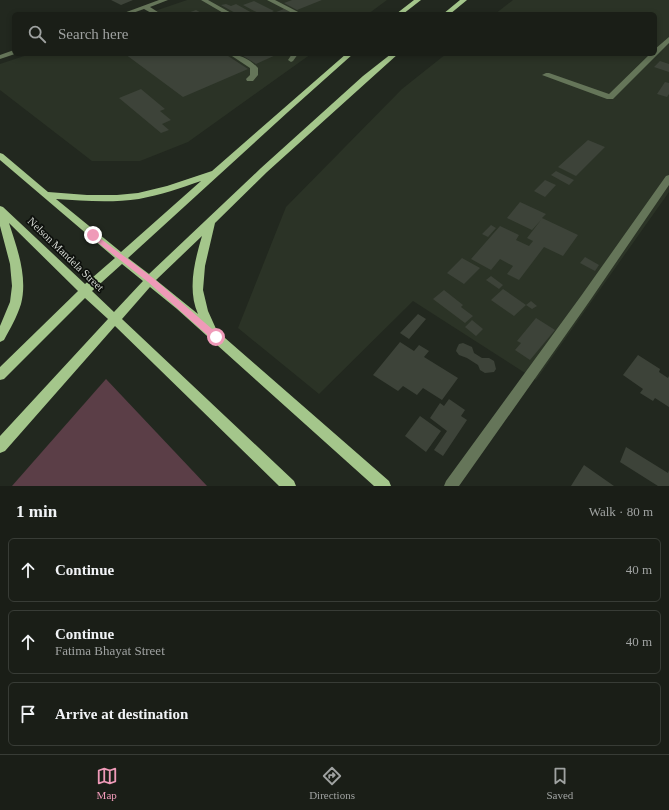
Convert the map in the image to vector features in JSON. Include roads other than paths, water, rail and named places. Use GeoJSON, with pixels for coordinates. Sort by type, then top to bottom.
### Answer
{"type":"FeatureCollection","features":[{"type":"Feature","properties":{"kind":"main road"},"geometry":{"type":"LineString","coordinates":[[402,12],[418,0]]}},
{"type":"Feature","properties":{"kind":"main road"},"geometry":{"type":"LineString","coordinates":[[449,12],[464,0]]}},
{"type":"Feature","properties":{"kind":"main road"},"geometry":{"type":"LineString","coordinates":[[0,375],[86,290],[122,259],[216,172],[348,56]]}},
{"type":"Feature","properties":{"kind":"main road"},"geometry":{"type":"LineString","coordinates":[[0,446],[150,280],[211,221],[366,78],[393,56]]}},
{"type":"Feature","properties":{"kind":"main road"},"geometry":{"type":"LineString","coordinates":[[0,156],[122,259],[150,280],[384,486]]}},
{"type":"Feature","properties":{"kind":"main road"},"geometry":{"type":"LineString","coordinates":[[48,195],[96,198],[128,197],[165,189],[216,172]]}},
{"type":"Feature","properties":{"kind":"main road"},"geometry":{"type":"LineString","coordinates":[[0,210],[18,273],[17,299],[0,337]]}},
{"type":"Feature","properties":{"kind":"main road","name":"Nelson Mandela Street"},"geometry":{"type":"LineString","coordinates":[[0,210],[86,290],[114,319],[288,486]]}},
{"type":"Feature","properties":{"kind":"main road"},"geometry":{"type":"LineString","coordinates":[[211,221],[201,258],[198,296],[202,311],[216,337]]}},
{"type":"Feature","properties":{"kind":"street"},"geometry":{"type":"LineString","coordinates":[[130,12],[165,0]]}},
{"type":"Feature","properties":{"kind":"street"},"geometry":{"type":"LineString","coordinates":[[204,0],[226,12]]}},
{"type":"Feature","properties":{"kind":"street"},"geometry":{"type":"LineString","coordinates":[[270,0],[295,12]]}},
{"type":"Feature","properties":{"kind":"street"},"geometry":{"type":"LineString","coordinates":[[145,7],[154,12]]}},
{"type":"Feature","properties":{"kind":"street"},"geometry":{"type":"LineString","coordinates":[[657,50],[669,39]]}},
{"type":"Feature","properties":{"kind":"street"},"geometry":{"type":"LineString","coordinates":[[0,57],[12,53]]}},
{"type":"Feature","properties":{"kind":"street"},"geometry":{"type":"LineString","coordinates":[[235,56],[254,68],[254,75],[250,79]]}},
{"type":"Feature","properties":{"kind":"street"},"geometry":{"type":"LineString","coordinates":[[546,75],[610,97],[651,56]]}},
{"type":"Feature","properties":{"kind":"street"},"geometry":{"type":"LineString","coordinates":[[451,486],[586,299],[669,178]]}}]}
